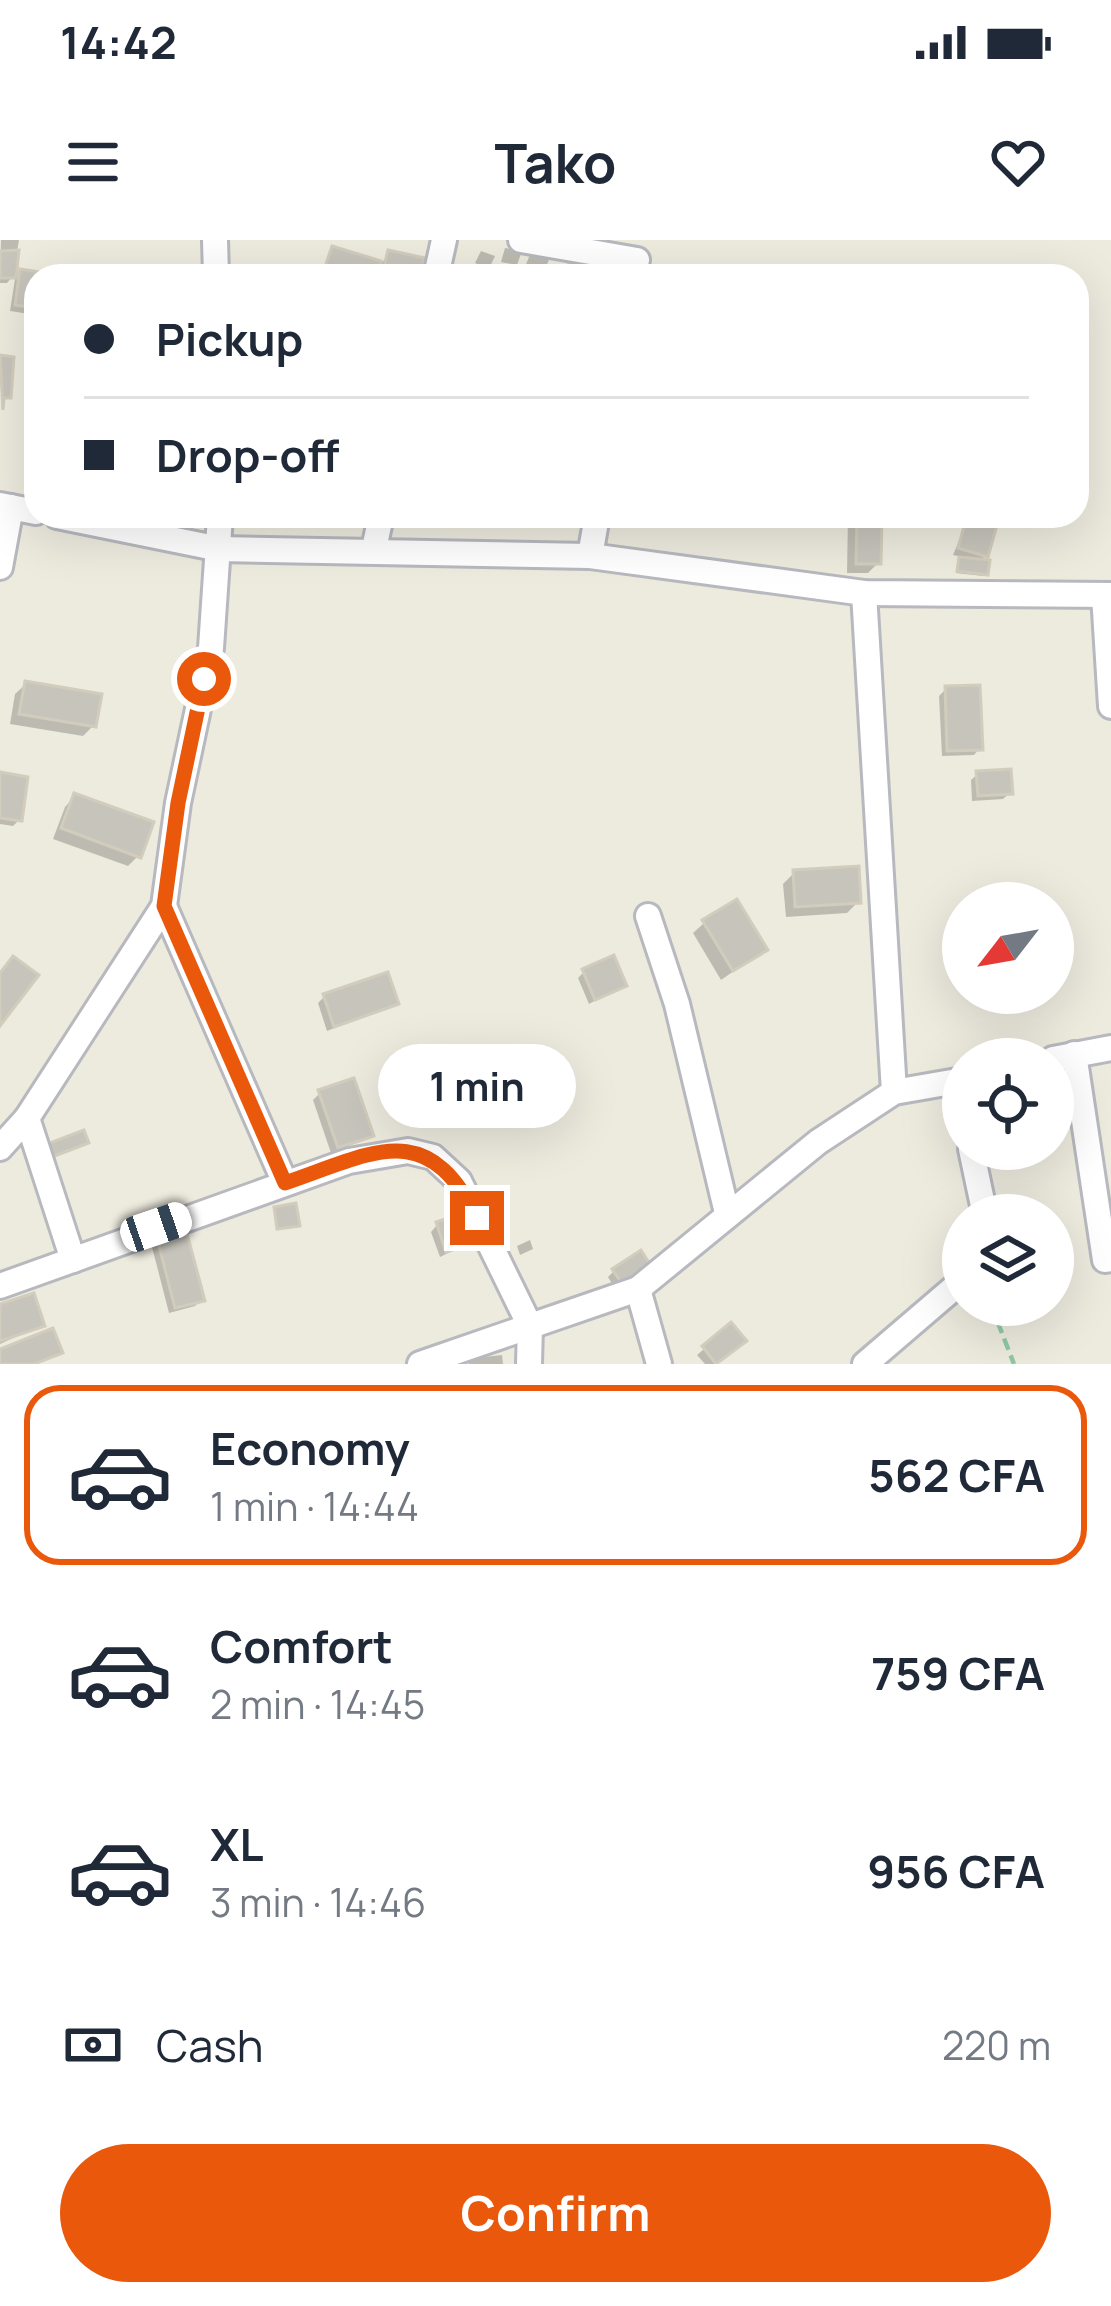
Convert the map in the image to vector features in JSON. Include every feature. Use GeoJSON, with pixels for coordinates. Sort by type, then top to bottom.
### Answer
{"type":"FeatureCollection","features":[{"type":"Feature","properties":{"kind":"street"},"geometry":{"type":"LineString","coordinates":[[521,240],[639,259]]}},
{"type":"Feature","properties":{"kind":"street"},"geometry":{"type":"LineString","coordinates":[[0,567],[16,508]]}},
{"type":"Feature","properties":{"kind":"street"},"geometry":{"type":"LineString","coordinates":[[116,528],[220,549],[590,556],[864,593],[1108,595],[1111,706]]}},
{"type":"Feature","properties":{"kind":"street"},"geometry":{"type":"LineString","coordinates":[[0,1148],[28,1118],[164,906],[178,803],[211,648],[220,528]]}},
{"type":"Feature","properties":{"kind":"street"},"geometry":{"type":"LineString","coordinates":[[374,549],[378,528]]}},
{"type":"Feature","properties":{"kind":"street"},"geometry":{"type":"LineString","coordinates":[[590,556],[595,528]]}},
{"type":"Feature","properties":{"kind":"street"},"geometry":{"type":"LineString","coordinates":[[864,593],[894,1092]]}},
{"type":"Feature","properties":{"kind":"street"},"geometry":{"type":"LineString","coordinates":[[164,906],[285,1183]]}},
{"type":"Feature","properties":{"kind":"street"},"geometry":{"type":"LineString","coordinates":[[648,916],[676,1004],[727,1213]]}},
{"type":"Feature","properties":{"kind":"street"},"geometry":{"type":"LineString","coordinates":[[1074,1055],[1111,1048]]}},
{"type":"Feature","properties":{"kind":"street"},"geometry":{"type":"LineString","coordinates":[[420,1364],[638,1289],[727,1213],[894,1092],[942,1084]]}},
{"type":"Feature","properties":{"kind":"street"},"geometry":{"type":"LineString","coordinates":[[1074,1110],[1105,1260],[1111,1259]]}},
{"type":"Feature","properties":{"kind":"street"},"geometry":{"type":"LineString","coordinates":[[28,1118],[73,1259]]}},
{"type":"Feature","properties":{"kind":"street"},"geometry":{"type":"LineString","coordinates":[[0,1286],[285,1183],[380,1154],[408,1151],[433,1157],[459,1181],[530,1327],[529,1364]]}},
{"type":"Feature","properties":{"kind":"street"},"geometry":{"type":"LineString","coordinates":[[638,1289],[659,1364]]}},
{"type":"Feature","properties":{"kind":"street"},"geometry":{"type":"LineString","coordinates":[[865,1364],[942,1298]]}},
{"type":"Feature","properties":{"kind":"path"},"geometry":{"type":"LineString","coordinates":[[1000,1326],[1014,1364]]}},
{"type":"Feature","properties":{"kind":"building"},"geometry":{"type":"Polygon","coordinates":[[[332,246],[381,261],[380,264],[326,264],[332,246]]]}},
{"type":"Feature","properties":{"kind":"building"},"geometry":{"type":"Polygon","coordinates":[[[19,250],[16,278],[0,278],[0,251],[19,250]]]}},
{"type":"Feature","properties":{"kind":"building"},"geometry":{"type":"Polygon","coordinates":[[[388,250],[425,258],[424,264],[385,264],[388,250]]]}},
{"type":"Feature","properties":{"kind":"building"},"geometry":{"type":"Polygon","coordinates":[[[20,269],[24,270],[24,306],[15,305],[20,269]]]}},
{"type":"Feature","properties":{"kind":"building"},"geometry":{"type":"Polygon","coordinates":[[[0,355],[14,357],[11,398],[4,398],[3,410],[0,355]]]}},
{"type":"Feature","properties":{"kind":"building"},"geometry":{"type":"Polygon","coordinates":[[[857,528],[882,528],[881,564],[856,564],[857,528]]]}},
{"type":"Feature","properties":{"kind":"building"},"geometry":{"type":"Polygon","coordinates":[[[964,528],[996,528],[988,557],[958,548],[964,528]]]}},
{"type":"Feature","properties":{"kind":"building"},"geometry":{"type":"Polygon","coordinates":[[[959,557],[990,560],[988,575],[957,571],[959,557]]]}},
{"type":"Feature","properties":{"kind":"building"},"geometry":{"type":"Polygon","coordinates":[[[25,681],[102,694],[96,727],[19,714],[25,681]]]}},
{"type":"Feature","properties":{"kind":"building"},"geometry":{"type":"Polygon","coordinates":[[[980,685],[983,750],[947,751],[945,686],[980,685]]]}},
{"type":"Feature","properties":{"kind":"building"},"geometry":{"type":"Polygon","coordinates":[[[1011,769],[1013,794],[978,796],[976,771],[1011,769]]]}},
{"type":"Feature","properties":{"kind":"building"},"geometry":{"type":"Polygon","coordinates":[[[0,772],[28,777],[22,821],[0,818],[0,772]]]}},
{"type":"Feature","properties":{"kind":"building"},"geometry":{"type":"Polygon","coordinates":[[[74,793],[154,822],[141,858],[61,828],[74,793]]]}},
{"type":"Feature","properties":{"kind":"building"},"geometry":{"type":"Polygon","coordinates":[[[859,866],[861,903],[795,907],[793,870],[859,866]]]}},
{"type":"Feature","properties":{"kind":"building"},"geometry":{"type":"Polygon","coordinates":[[[737,899],[768,950],[733,971],[702,920],[737,899]]]}},
{"type":"Feature","properties":{"kind":"building"},"geometry":{"type":"Polygon","coordinates":[[[614,955],[627,986],[595,1000],[582,969],[614,955]]]}},
{"type":"Feature","properties":{"kind":"building"},"geometry":{"type":"Polygon","coordinates":[[[13,956],[39,975],[0,1026],[0,973],[13,956]]]}},
{"type":"Feature","properties":{"kind":"building"},"geometry":{"type":"Polygon","coordinates":[[[388,972],[399,1004],[334,1027],[323,994],[388,972]]]}},
{"type":"Feature","properties":{"kind":"building"},"geometry":{"type":"Polygon","coordinates":[[[354,1078],[374,1136],[338,1148],[318,1090],[354,1078]]]}},
{"type":"Feature","properties":{"kind":"building"},"geometry":{"type":"Polygon","coordinates":[[[84,1130],[89,1143],[52,1157],[47,1144],[84,1130]]]}},
{"type":"Feature","properties":{"kind":"building"},"geometry":{"type":"Polygon","coordinates":[[[296,1203],[300,1226],[277,1229],[274,1207],[296,1203]]]}},
{"type":"Feature","properties":{"kind":"building"},"geometry":{"type":"Polygon","coordinates":[[[467,1212],[477,1242],[446,1252],[436,1222],[467,1212]]]}},
{"type":"Feature","properties":{"kind":"building"},"geometry":{"type":"Polygon","coordinates":[[[186,1230],[205,1301],[175,1308],[157,1238],[186,1230]]]}},
{"type":"Feature","properties":{"kind":"building"},"geometry":{"type":"Polygon","coordinates":[[[641,1250],[653,1269],[625,1288],[612,1269],[641,1250]]]}},
{"type":"Feature","properties":{"kind":"building"},"geometry":{"type":"Polygon","coordinates":[[[34,1293],[45,1326],[0,1341],[0,1304],[34,1293]]]}},
{"type":"Feature","properties":{"kind":"building"},"geometry":{"type":"Polygon","coordinates":[[[731,1322],[747,1341],[716,1364],[702,1346],[731,1322]]]}},
{"type":"Feature","properties":{"kind":"building"},"geometry":{"type":"Polygon","coordinates":[[[53,1328],[63,1353],[34,1364],[0,1364],[0,1349],[53,1328]]]}},
{"type":"Feature","properties":{"kind":"route"},"geometry":{"type":"LineString","coordinates":[[204,679],[178,803],[164,906],[285,1183],[349,1161],[408,1151],[433,1157],[459,1181],[477,1218]]}}]}
